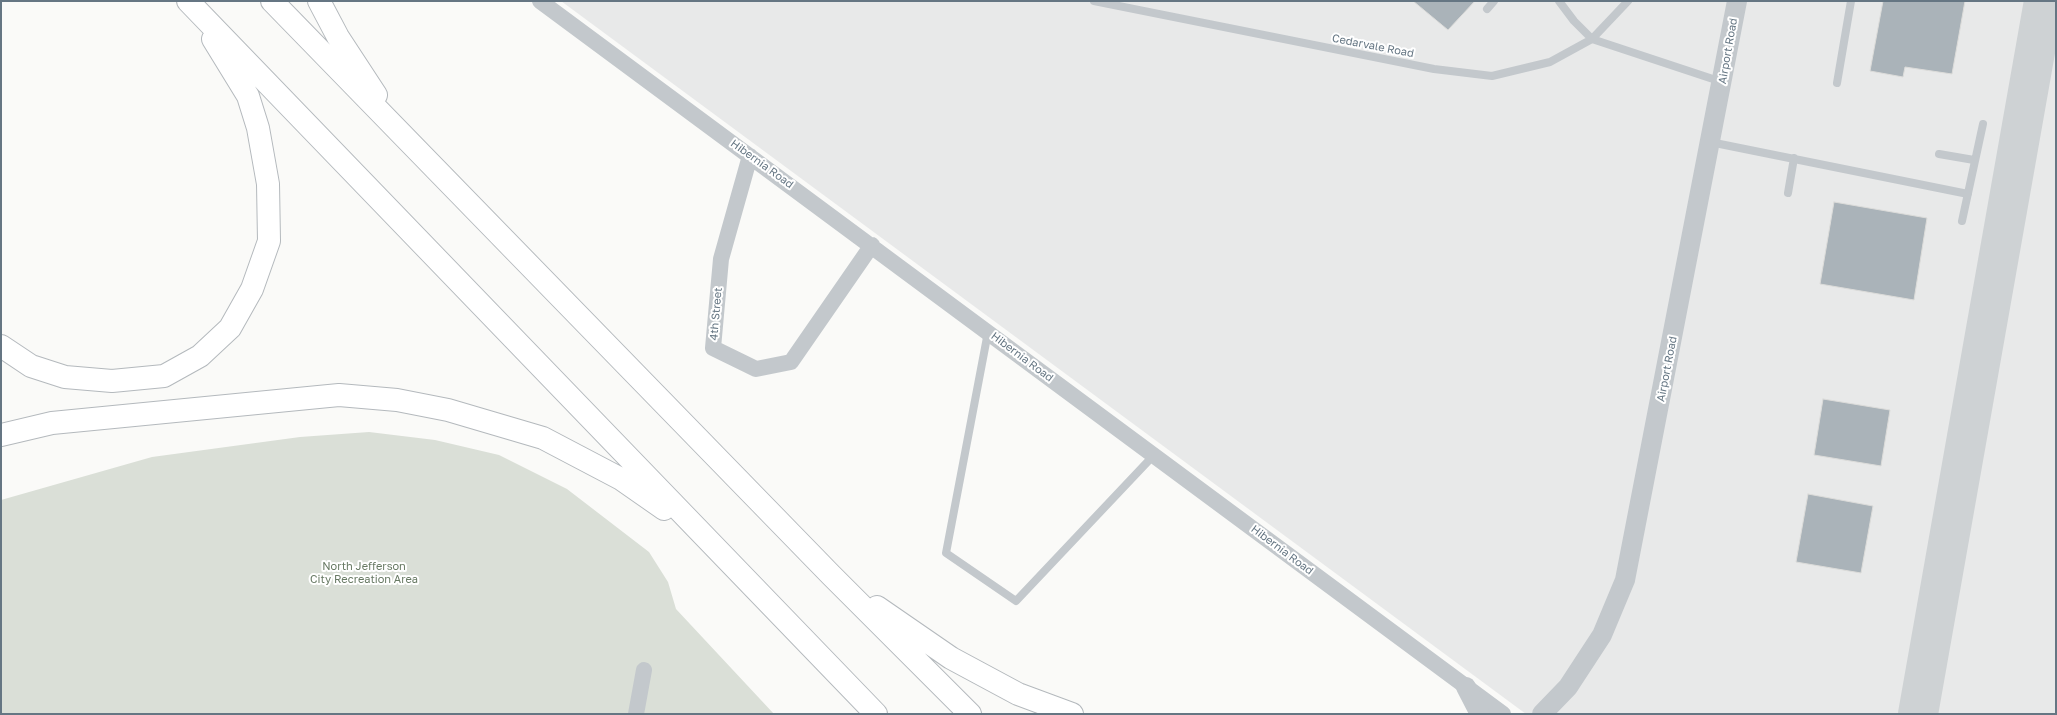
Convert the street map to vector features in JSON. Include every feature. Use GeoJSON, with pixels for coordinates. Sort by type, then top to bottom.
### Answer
{"type":"FeatureCollection","features":[{"type":"Feature","properties":{"kind":"highway"},"geometry":{"type":"LineString","coordinates":[[272,1],[831,575],[970,714]]}},
{"type":"Feature","properties":{"kind":"highway"},"geometry":{"type":"LineString","coordinates":[[319,1],[338,36],[404,138]]}},
{"type":"Feature","properties":{"kind":"highway"},"geometry":{"type":"LineString","coordinates":[[1,346],[31,366],[65,378],[112,381],[164,376],[200,356],[230,328],[252,289],[269,242],[268,184],[258,128],[248,96],[190,2]]}},
{"type":"Feature","properties":{"kind":"highway"},"geometry":{"type":"LineString","coordinates":[[190,2],[876,714]]}},
{"type":"Feature","properties":{"kind":"highway"},"geometry":{"type":"LineString","coordinates":[[1,435],[52,423],[339,395],[397,400],[448,410],[543,438],[621,478],[704,537]]}},
{"type":"Feature","properties":{"kind":"highway"},"geometry":{"type":"LineString","coordinates":[[831,575],[951,658],[1018,694],[1072,714]]}},
{"type":"Feature","properties":{"kind":"street","name":"Hibernia Road"},"geometry":{"type":"LineString","coordinates":[[540,1],[1503,714]]}},
{"type":"Feature","properties":{"kind":"street","name":"Airport Road"},"geometry":{"type":"LineString","coordinates":[[1542,714],[1568,687],[1602,635],[1625,580],[1723,82],[1737,1]]}},
{"type":"Feature","properties":{"kind":"street","name":"4th Street"},"geometry":{"type":"LineString","coordinates":[[750,156],[721,259],[713,348],[756,369],[791,362],[872,246]]}},
{"type":"Feature","properties":{"kind":"street"},"geometry":{"type":"LineString","coordinates":[[636,714],[644,670]]}},
{"type":"Feature","properties":{"kind":"street"},"geometry":{"type":"LineString","coordinates":[[1466,687],[1480,714]]}},
{"type":"Feature","properties":{"kind":"lane","name":"Cedarvale Road"},"geometry":{"type":"LineString","coordinates":[[1094,1],[1434,69],[1492,76],[1550,62],[1592,39],[1628,1]]}},
{"type":"Feature","properties":{"kind":"lane"},"geometry":{"type":"LineString","coordinates":[[1487,8],[1494,1]]}},
{"type":"Feature","properties":{"kind":"lane"},"geometry":{"type":"LineString","coordinates":[[1559,1],[1574,21],[1592,39],[1723,82]]}},
{"type":"Feature","properties":{"kind":"lane"},"geometry":{"type":"LineString","coordinates":[[1837,83],[1851,1]]}},
{"type":"Feature","properties":{"kind":"lane"},"geometry":{"type":"LineString","coordinates":[[1962,221],[1983,124]]}},
{"type":"Feature","properties":{"kind":"lane"},"geometry":{"type":"LineString","coordinates":[[1710,142],[1968,194]]}},
{"type":"Feature","properties":{"kind":"lane"},"geometry":{"type":"LineString","coordinates":[[1939,154],[1974,160]]}},
{"type":"Feature","properties":{"kind":"lane"},"geometry":{"type":"LineString","coordinates":[[1788,193],[1794,158]]}},
{"type":"Feature","properties":{"kind":"lane"},"geometry":{"type":"LineString","coordinates":[[988,332],[946,553],[1016,601],[1154,455]]}},
{"type":"Feature","properties":{"kind":"shaded area"},"geometry":{"type":"Polygon","coordinates":[[[561,1],[2056,1],[2056,714],[1526,714],[561,1]]]}},
{"type":"Feature","properties":{"kind":"green space","name":"North Jefferson City Recreation Area"},"geometry":{"type":"Polygon","coordinates":[[[369,432],[435,440],[499,455],[567,489],[649,552],[668,582],[676,609],[774,714],[1,714],[1,500],[152,457],[300,437],[369,432]]]}},
{"type":"Feature","properties":{"kind":"building"},"geometry":{"type":"Polygon","coordinates":[[[1413,1],[1475,1],[1448,30],[1413,1]]]}},
{"type":"Feature","properties":{"kind":"building"},"geometry":{"type":"Polygon","coordinates":[[[1883,1],[1965,1],[1952,74],[1905,67],[1903,77],[1870,71],[1883,1]]]}},
{"type":"Feature","properties":{"kind":"building"},"geometry":{"type":"Polygon","coordinates":[[[1834,202],[1927,218],[1914,300],[1820,284],[1834,202]]]}},
{"type":"Feature","properties":{"kind":"building"},"geometry":{"type":"Polygon","coordinates":[[[1823,399],[1890,410],[1881,466],[1814,455],[1823,399]]]}},
{"type":"Feature","properties":{"kind":"building"},"geometry":{"type":"Polygon","coordinates":[[[1808,494],[1873,506],[1861,573],[1796,562],[1808,494]]]}},
{"type":"Feature","properties":{"kind":"taxiway"},"geometry":{"type":"LineString","coordinates":[[1918,714],[2044,1]]}}]}
